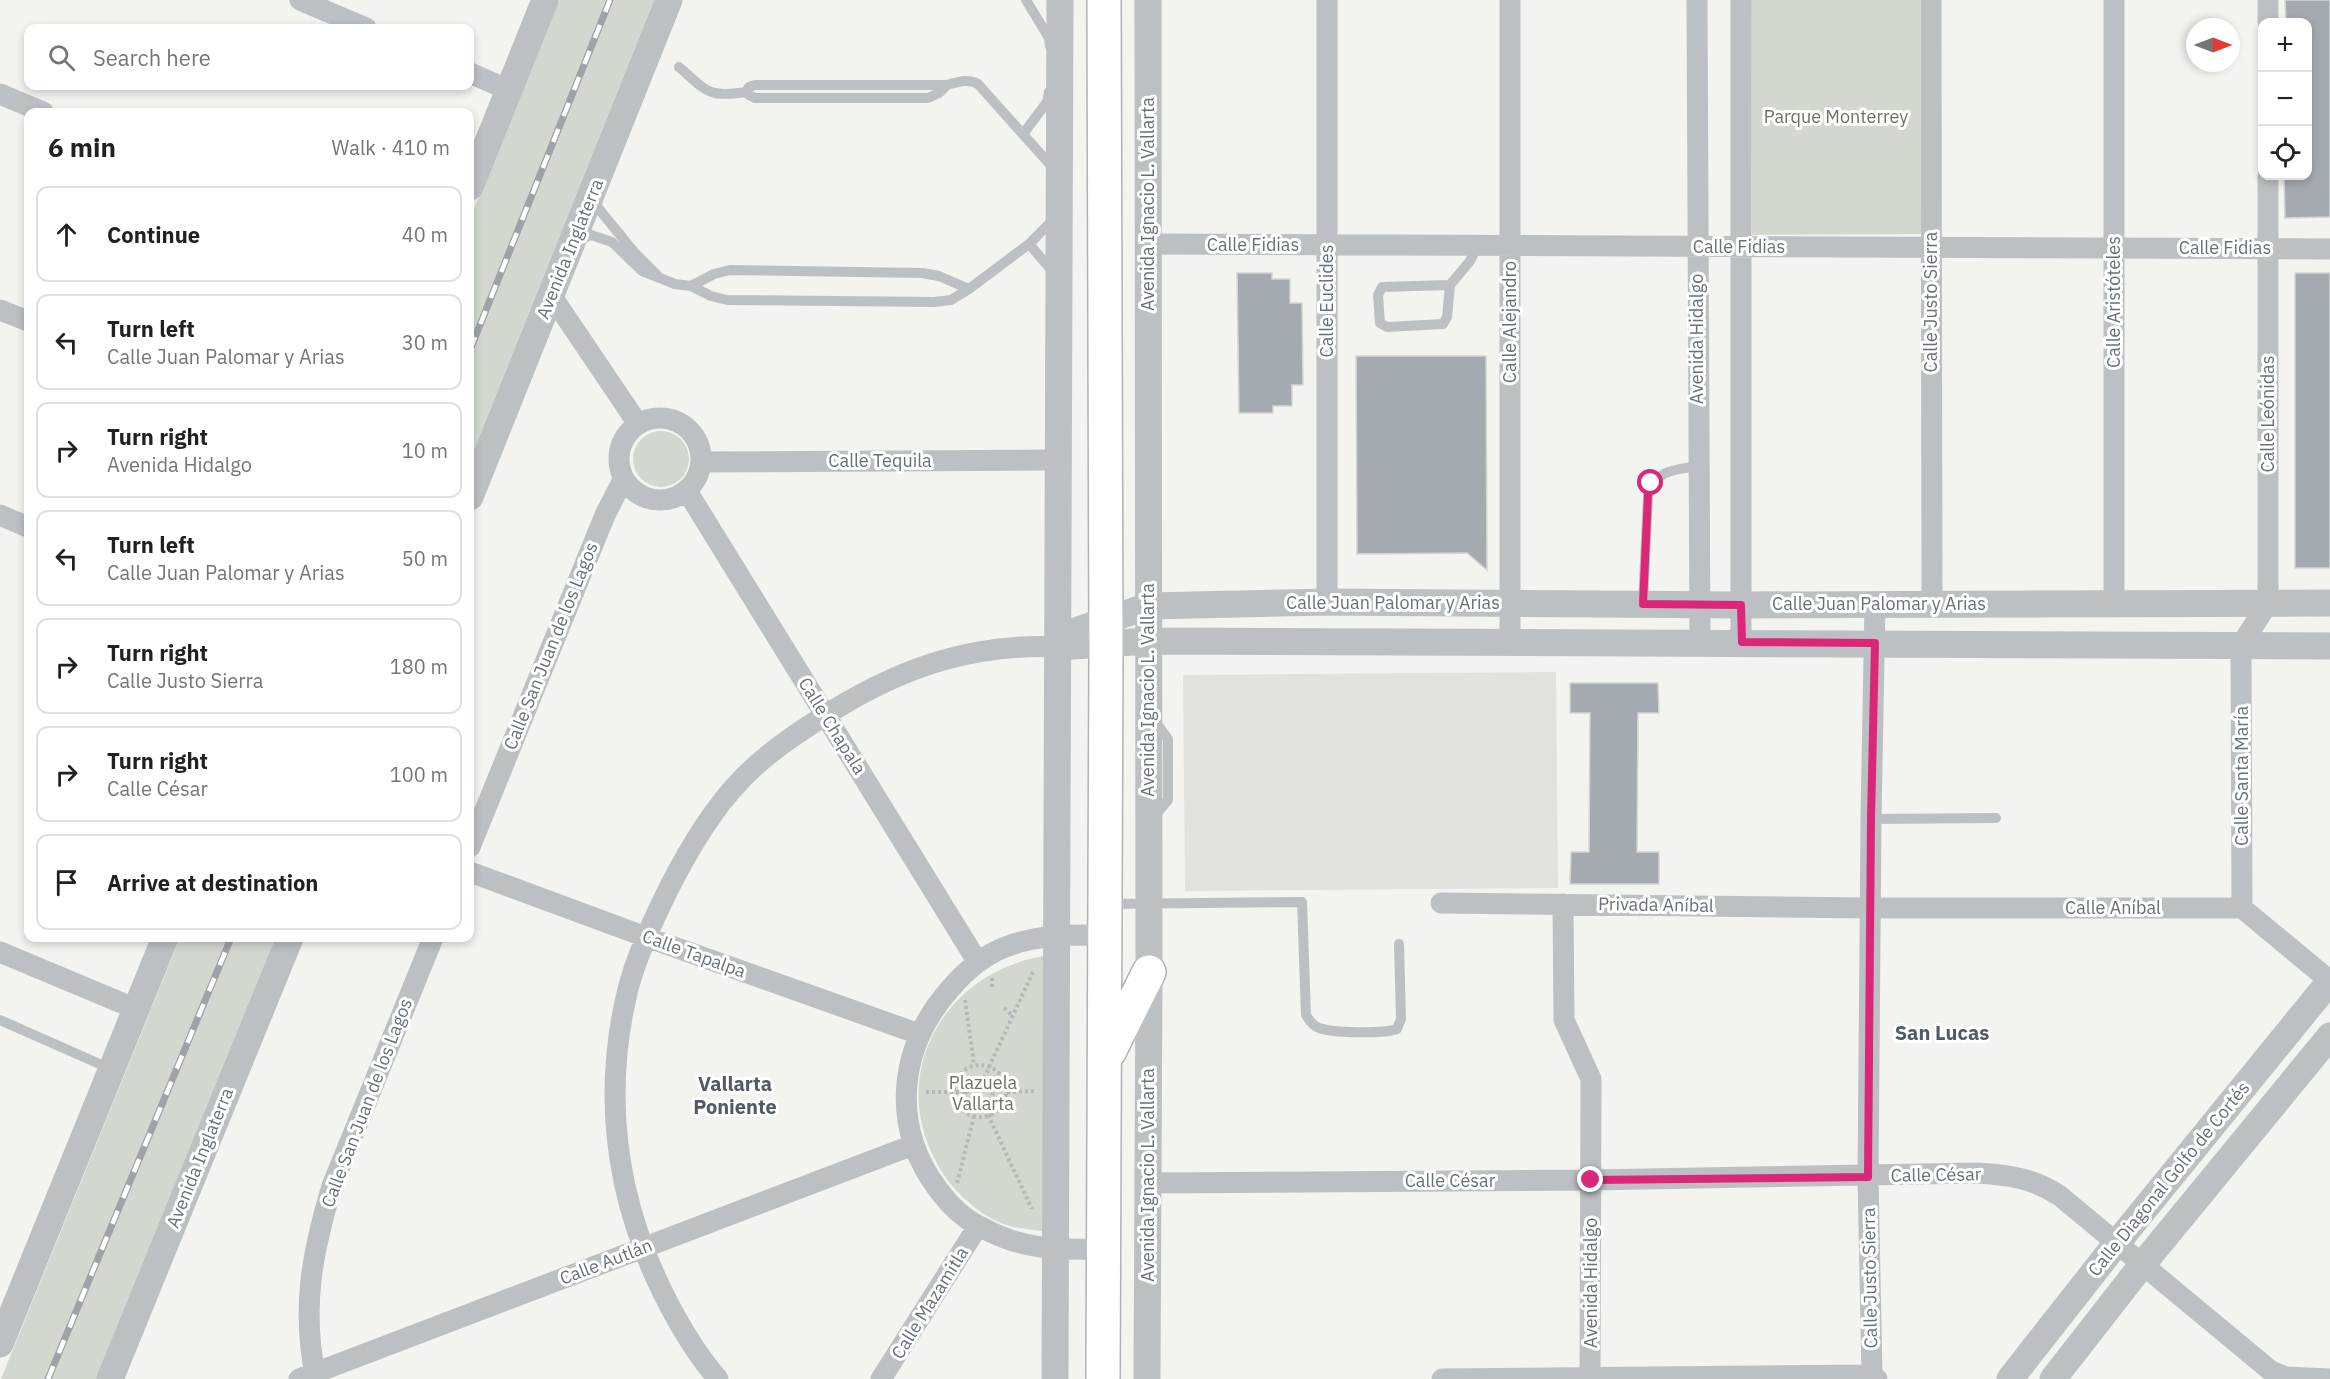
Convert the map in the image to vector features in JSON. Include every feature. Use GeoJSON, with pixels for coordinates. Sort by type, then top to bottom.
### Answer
{"type":"FeatureCollection","features":[{"type":"Feature","properties":{"kind":"main road"},"geometry":{"type":"LineString","coordinates":[[1102,1379],[1106,920],[1104,0]]}},
{"type":"Feature","properties":{"kind":"main road"},"geometry":{"type":"LineString","coordinates":[[1105,1059],[1149,972]]}},
{"type":"Feature","properties":{"kind":"street"},"geometry":{"type":"LineString","coordinates":[[300,0],[357,24]]}},
{"type":"Feature","properties":{"kind":"street"},"geometry":{"type":"LineString","coordinates":[[474,177],[545,0]]}},
{"type":"Feature","properties":{"kind":"street","name":"Avenida Inglaterra"},"geometry":{"type":"LineString","coordinates":[[474,487],[669,0]]}},
{"type":"Feature","properties":{"kind":"street"},"geometry":{"type":"LineString","coordinates":[[1055,1379],[1056,935],[1050,643],[1058,460],[1060,0]]}},
{"type":"Feature","properties":{"kind":"street","name":"Avenida Ignacio L. Vallarta"},"geometry":{"type":"LineString","coordinates":[[1147,1379],[1149,1182],[1148,0]]}},
{"type":"Feature","properties":{"kind":"street","name":"Calle Euclides"},"geometry":{"type":"LineString","coordinates":[[1327,0],[1327,602]]}},
{"type":"Feature","properties":{"kind":"street","name":"Calle Alejandro"},"geometry":{"type":"LineString","coordinates":[[1510,0],[1510,643]]}},
{"type":"Feature","properties":{"kind":"street","name":"Avenida Hidalgo"},"geometry":{"type":"LineString","coordinates":[[1697,0],[1700,642]]}},
{"type":"Feature","properties":{"kind":"street"},"geometry":{"type":"LineString","coordinates":[[1741,0],[1742,642]]}},
{"type":"Feature","properties":{"kind":"street","name":"Calle Justo Sierra"},"geometry":{"type":"LineString","coordinates":[[1930,0],[1932,604]]}},
{"type":"Feature","properties":{"kind":"street","name":"Calle Aristóteles"},"geometry":{"type":"LineString","coordinates":[[2114,0],[2114,603]]}},
{"type":"Feature","properties":{"kind":"street"},"geometry":{"type":"LineString","coordinates":[[2268,0],[2268,18]]}},
{"type":"Feature","properties":{"kind":"street"},"geometry":{"type":"LineString","coordinates":[[474,75],[509,90]]}},
{"type":"Feature","properties":{"kind":"street"},"geometry":{"type":"LineString","coordinates":[[0,94],[33,108]]}},
{"type":"Feature","properties":{"kind":"street","name":"Calle Leónidas"},"geometry":{"type":"LineString","coordinates":[[2268,180],[2268,603]]}},
{"type":"Feature","properties":{"kind":"street","name":"Calle Fidias"},"geometry":{"type":"LineString","coordinates":[[1148,244],[2330,249]]}},
{"type":"Feature","properties":{"kind":"street"},"geometry":{"type":"LineString","coordinates":[[551,295],[638,424]]}},
{"type":"Feature","properties":{"kind":"street"},"geometry":{"type":"LineString","coordinates":[[0,310],[24,319]]}},
{"type":"Feature","properties":{"kind":"street"},"geometry":{"type":"LineString","coordinates":[[662,418],[686,427],[697,443],[701,462],[694,483],[687,491],[664,501],[652,500],[640,496],[623,480],[618,455],[628,432],[638,424],[650,419],[662,418]]}},
{"type":"Feature","properties":{"kind":"street","name":"Calle Tequila"},"geometry":{"type":"LineString","coordinates":[[701,462],[1058,460]]}},
{"type":"Feature","properties":{"kind":"street","name":"Calle San Juan de los Lagos"},"geometry":{"type":"LineString","coordinates":[[474,837],[605,515],[623,480]]}},
{"type":"Feature","properties":{"kind":"street","name":"Calle Chapala"},"geometry":{"type":"LineString","coordinates":[[687,491],[977,961]]}},
{"type":"Feature","properties":{"kind":"street"},"geometry":{"type":"LineString","coordinates":[[0,515],[24,525]]}},
{"type":"Feature","properties":{"kind":"street","name":"Calle Juan Palomar y Arias"},"geometry":{"type":"LineString","coordinates":[[1106,631],[1148,606],[1327,602],[1741,605],[2330,603]]}},
{"type":"Feature","properties":{"kind":"street"},"geometry":{"type":"LineString","coordinates":[[2241,645],[2268,603]]}},
{"type":"Feature","properties":{"kind":"street","name":"Calle Justo Sierra"},"geometry":{"type":"LineString","coordinates":[[1874,1377],[1868,1177],[1875,604]]}},
{"type":"Feature","properties":{"kind":"street"},"geometry":{"type":"LineString","coordinates":[[714,1377],[667,1303],[643,1248],[618,1154],[614,1097],[619,1040],[628,988],[646,937],[685,856],[733,789],[778,748],[872,687],[923,665],[984,651],[1050,643],[1106,631],[1148,640],[2330,646]]}},
{"type":"Feature","properties":{"kind":"street","name":"Calle Santa María"},"geometry":{"type":"LineString","coordinates":[[2241,645],[2242,908]]}},
{"type":"Feature","properties":{"kind":"street","name":"Calle Tapalpa"},"geometry":{"type":"LineString","coordinates":[[474,873],[919,1034]]}},
{"type":"Feature","properties":{"kind":"street","name":"Privada Aníbal"},"geometry":{"type":"LineString","coordinates":[[1441,903],[1870,908]]}},
{"type":"Feature","properties":{"kind":"street","name":"Avenida Hidalgo"},"geometry":{"type":"LineString","coordinates":[[1563,904],[1564,1020],[1591,1079],[1590,1379]]}},
{"type":"Feature","properties":{"kind":"street","name":"Calle Aníbal"},"geometry":{"type":"LineString","coordinates":[[1870,908],[2242,908]]}},
{"type":"Feature","properties":{"kind":"street"},"geometry":{"type":"LineString","coordinates":[[2242,908],[2330,981]]}},
{"type":"Feature","properties":{"kind":"street"},"geometry":{"type":"LineString","coordinates":[[1104,1249],[1055,1250],[1021,1244],[978,1226],[946,1199],[927,1173],[913,1145],[907,1108],[908,1068],[919,1034],[936,1005],[977,961],[1010,945],[1056,935],[1106,920]]}},
{"type":"Feature","properties":{"kind":"street"},"geometry":{"type":"LineString","coordinates":[[0,1344],[163,942]]}},
{"type":"Feature","properties":{"kind":"street","name":"Avenida Inglaterra"},"geometry":{"type":"LineString","coordinates":[[110,1379],[288,942]]}},
{"type":"Feature","properties":{"kind":"street","name":"Calle San Juan de los Lagos"},"geometry":{"type":"LineString","coordinates":[[310,1377],[308,1310],[311,1269],[320,1225],[332,1186],[431,942]]}},
{"type":"Feature","properties":{"kind":"street"},"geometry":{"type":"LineString","coordinates":[[0,952],[136,1008]]}},
{"type":"Feature","properties":{"kind":"street","name":"Calle Diagonal Golfo de Cortés"},"geometry":{"type":"LineString","coordinates":[[2010,1379],[2116,1244],[2330,981]]}},
{"type":"Feature","properties":{"kind":"street","name":"Calle Diagonal Golfo de Cortés"},"geometry":{"type":"LineString","coordinates":[[2053,1379],[2142,1265],[2330,1036]]}},
{"type":"Feature","properties":{"kind":"street","name":"Calle Autlán"},"geometry":{"type":"LineString","coordinates":[[310,1377],[913,1145]]}},
{"type":"Feature","properties":{"kind":"street","name":"Calle César"},"geometry":{"type":"LineString","coordinates":[[1149,1182],[1868,1177],[1978,1173],[2023,1177],[2045,1186],[2060,1196],[2271,1371],[2285,1377],[2330,1379]]}},
{"type":"Feature","properties":{"kind":"street","name":"Calle Mazamitla"},"geometry":{"type":"LineString","coordinates":[[881,1379],[978,1226]]}},
{"type":"Feature","properties":{"kind":"street"},"geometry":{"type":"LineString","coordinates":[[1442,1379],[1874,1377]]}},
{"type":"Feature","properties":{"kind":"lane"},"geometry":{"type":"LineString","coordinates":[[1023,134],[1047,102],[1052,82],[1049,39],[1026,0]]}},
{"type":"Feature","properties":{"kind":"lane"},"geometry":{"type":"LineString","coordinates":[[679,67],[705,89],[716,94],[746,92],[749,87],[755,85],[946,85],[964,80],[978,84],[1059,175]]}},
{"type":"Feature","properties":{"kind":"lane"},"geometry":{"type":"LineString","coordinates":[[590,198],[634,252],[661,279]]}},
{"type":"Feature","properties":{"kind":"lane"},"geometry":{"type":"LineString","coordinates":[[572,245],[591,235],[612,242],[642,271],[727,300],[934,302],[951,300],[969,289],[1029,244],[1059,214]]}},
{"type":"Feature","properties":{"kind":"lane"},"geometry":{"type":"LineString","coordinates":[[1029,244],[1059,279]]}},
{"type":"Feature","properties":{"kind":"lane"},"geometry":{"type":"LineString","coordinates":[[1450,285],[1382,287],[1378,295],[1380,323],[1388,327],[1443,324],[1447,317],[1450,285],[1470,261],[1478,245]]}},
{"type":"Feature","properties":{"kind":"lane"},"geometry":{"type":"LineString","coordinates":[[691,286],[714,274],[730,270],[922,273],[939,276],[969,289]]}},
{"type":"Feature","properties":{"kind":"lane"},"geometry":{"type":"LineString","coordinates":[[1643,604],[1648,495],[1651,483],[1667,472],[1698,466]]}},
{"type":"Feature","properties":{"kind":"lane"},"geometry":{"type":"LineString","coordinates":[[1871,819],[1996,818]]}},
{"type":"Feature","properties":{"kind":"lane"},"geometry":{"type":"LineString","coordinates":[[1106,920],[1149,904],[1302,902],[1306,1015],[1312,1024],[1323,1029],[1387,1033],[1397,1029],[1401,1019],[1399,944]]}},
{"type":"Feature","properties":{"kind":"lane"},"geometry":{"type":"LineString","coordinates":[[0,1020],[112,1069]]}},
{"type":"Feature","properties":{"kind":"path"},"geometry":{"type":"LineString","coordinates":[[984,1078],[1034,968]]}},
{"type":"Feature","properties":{"kind":"path"},"geometry":{"type":"LineString","coordinates":[[964,994],[974,1065]]}},
{"type":"Feature","properties":{"kind":"path"},"geometry":{"type":"LineString","coordinates":[[966,1012],[974,1008]]}},
{"type":"Feature","properties":{"kind":"path"},"geometry":{"type":"LineString","coordinates":[[1004,1008],[1012,1016]]}},
{"type":"Feature","properties":{"kind":"path"},"geometry":{"type":"LineString","coordinates":[[974,1065],[990,1066],[1002,1076],[1007,1092],[1003,1105],[988,1116],[974,1116],[960,1107],[954,1092],[955,1082],[959,1075],[966,1068],[974,1065]]}},
{"type":"Feature","properties":{"kind":"path"},"geometry":{"type":"LineString","coordinates":[[983,1104],[990,1099],[994,1091],[991,1083],[984,1078],[972,1080],[967,1092],[971,1100],[983,1104],[1034,1213]]}},
{"type":"Feature","properties":{"kind":"path"},"geometry":{"type":"LineString","coordinates":[[1007,1092],[1043,1091]]}},
{"type":"Feature","properties":{"kind":"path"},"geometry":{"type":"LineString","coordinates":[[923,1092],[967,1092]]}},
{"type":"Feature","properties":{"kind":"path"},"geometry":{"type":"LineString","coordinates":[[954,1193],[974,1116]]}},
{"type":"Feature","properties":{"kind":"shaded area"},"geometry":{"type":"Polygon","coordinates":[[[1556,672],[1558,888],[1185,891],[1183,675],[1556,672]]]}},
{"type":"Feature","properties":{"kind":"green space"},"geometry":{"type":"Polygon","coordinates":[[[559,0],[656,0],[474,454],[474,209],[559,0]]]}},
{"type":"Feature","properties":{"kind":"green space","name":"Parque Monterrey"},"geometry":{"type":"Polygon","coordinates":[[[1751,0],[1920,0],[1921,234],[1752,235],[1751,0]]]}},
{"type":"Feature","properties":{"kind":"green space"},"geometry":{"type":"Polygon","coordinates":[[[655,431],[667,431],[677,435],[685,443],[689,459],[685,475],[677,483],[667,487],[655,487],[645,483],[637,475],[633,465],[633,453],[637,443],[645,435],[655,431]]]}},
{"type":"Feature","properties":{"kind":"green space"},"geometry":{"type":"Polygon","coordinates":[[[178,942],[274,942],[97,1379],[1,1379],[178,942]]]}},
{"type":"Feature","properties":{"kind":"green space","name":"Plazuela Vallarta"},"geometry":{"type":"Polygon","coordinates":[[[1043,956],[1047,958],[1042,1231],[997,1222],[958,1193],[946,1178],[927,1143],[919,1108],[920,1073],[930,1040],[948,1011],[974,986],[1005,967],[1043,956]]]}},
{"type":"Feature","properties":{"kind":"building"},"geometry":{"type":"Polygon","coordinates":[[[2285,0],[2330,0],[2330,217],[2285,218],[2284,180],[2312,180],[2312,18],[2286,18],[2285,0]]]}},
{"type":"Feature","properties":{"kind":"building"},"geometry":{"type":"Polygon","coordinates":[[[1237,273],[1272,273],[1272,279],[1290,279],[1290,303],[1302,303],[1303,385],[1292,385],[1292,406],[1273,406],[1273,413],[1239,413],[1237,273]]]}},
{"type":"Feature","properties":{"kind":"building"},"geometry":{"type":"Polygon","coordinates":[[[2295,273],[2330,273],[2330,568],[2295,568],[2295,273]]]}},
{"type":"Feature","properties":{"kind":"building"},"geometry":{"type":"Polygon","coordinates":[[[1356,356],[1486,356],[1487,570],[1467,553],[1357,554],[1356,356]]]}},
{"type":"Feature","properties":{"kind":"building"},"geometry":{"type":"Polygon","coordinates":[[[1570,683],[1658,683],[1659,713],[1638,713],[1637,852],[1659,852],[1659,884],[1570,884],[1571,852],[1589,852],[1590,713],[1570,713],[1570,683]]]}},
{"type":"Feature","properties":{"kind":"railway"},"geometry":{"type":"LineString","coordinates":[[474,340],[610,0]]}},
{"type":"Feature","properties":{"kind":"railway"},"geometry":{"type":"LineString","coordinates":[[48,1379],[229,942]]}},
{"type":"Feature","properties":{"kind":"district","name":"San Lucas"},"geometry":{"type":"Point","coordinates":[1942,1033]}},
{"type":"Feature","properties":{"kind":"district","name":"Vallarta Poniente"},"geometry":{"type":"Point","coordinates":[735,1096]}},
{"type":"Feature","properties":{"kind":"route"},"geometry":{"type":"LineString","coordinates":[[1591,1180],[1868,1177],[1875,643],[1742,642],[1741,605],[1643,604],[1648,495],[1651,483]]}}]}
